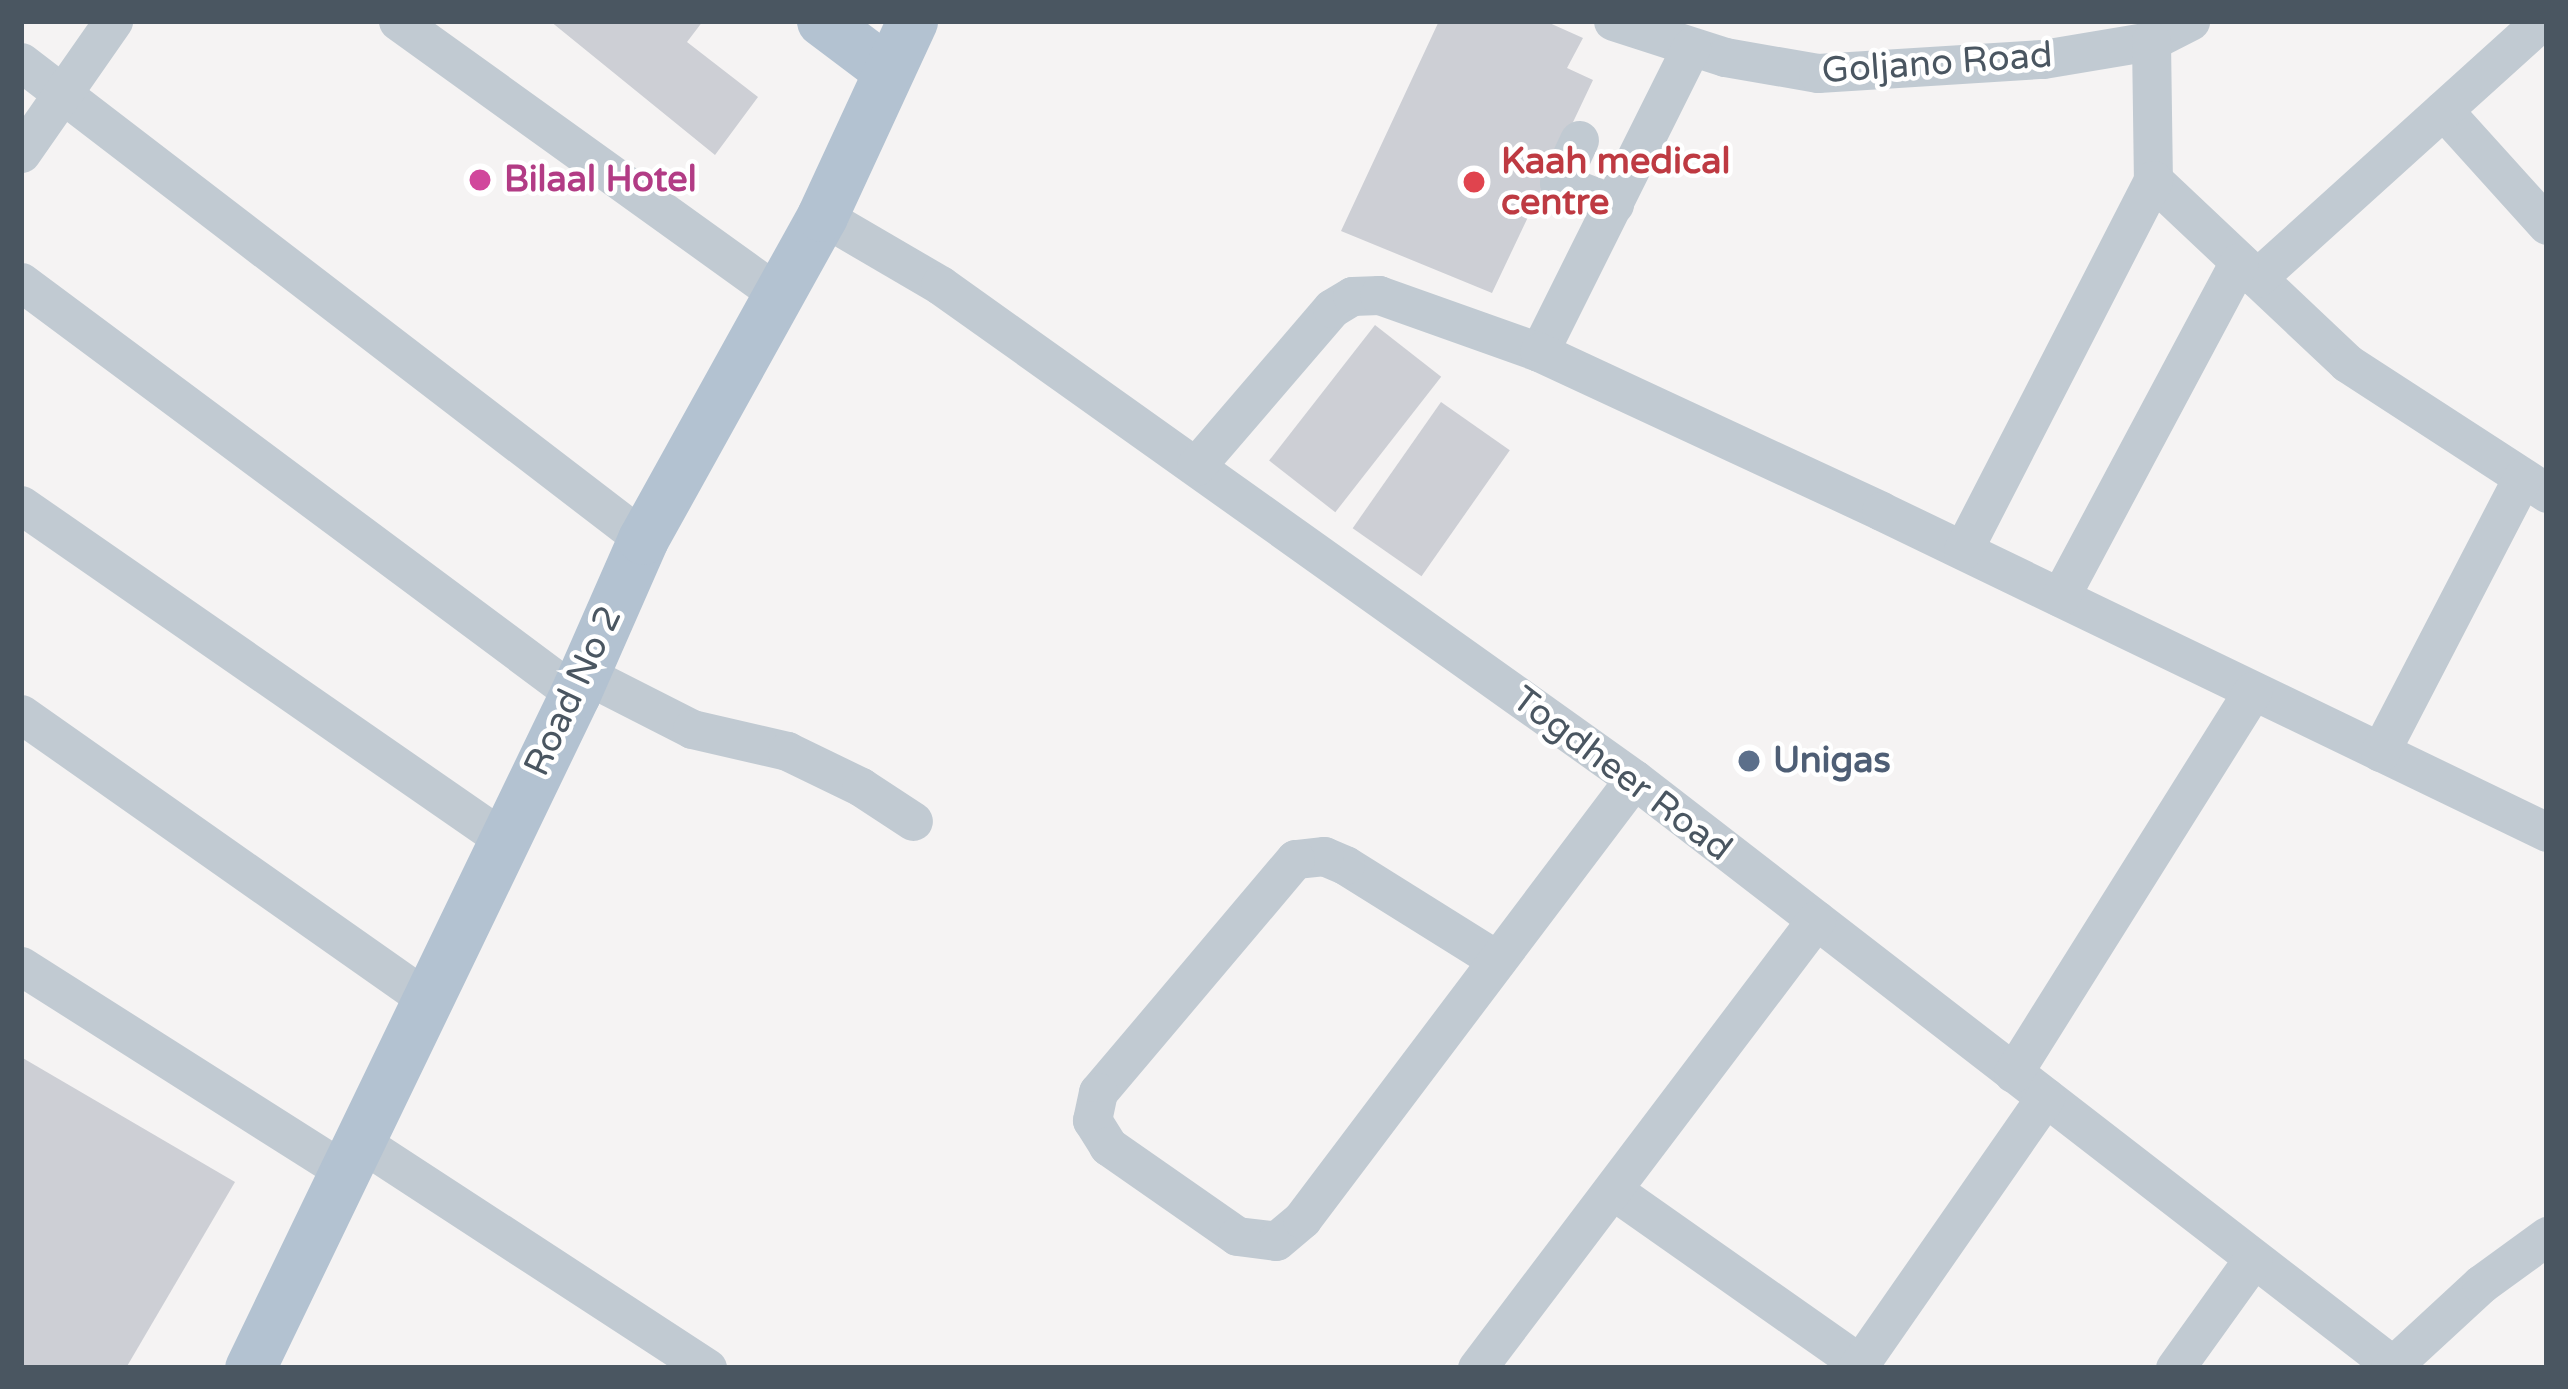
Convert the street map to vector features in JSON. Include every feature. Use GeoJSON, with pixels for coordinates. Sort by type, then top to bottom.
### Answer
{"type":"FeatureCollection","features":[{"type":"Feature","properties":{"kind":"main road"},"geometry":{"type":"LineString","coordinates":[[822,21],[887,70]]}},
{"type":"Feature","properties":{"kind":"main road","name":"Road No 2"},"geometry":{"type":"LineString","coordinates":[[250,1368],[579,684],[643,539],[781,296],[911,21]]}},
{"type":"Feature","properties":{"kind":"street"},"geometry":{"type":"LineString","coordinates":[[21,153],[113,21]]}},
{"type":"Feature","properties":{"kind":"street"},"geometry":{"type":"LineString","coordinates":[[398,21],[781,296]]}},
{"type":"Feature","properties":{"kind":"street","name":"Goljano Road"},"geometry":{"type":"LineString","coordinates":[[1613,21],[1691,47],[1818,74],[2043,59],[2151,40],[2190,21]]}},
{"type":"Feature","properties":{"kind":"street"},"geometry":{"type":"LineString","coordinates":[[2060,597],[2248,270],[2539,28]]}},
{"type":"Feature","properties":{"kind":"street"},"geometry":{"type":"LineString","coordinates":[[1963,550],[2153,180],[2151,40]]}},
{"type":"Feature","properties":{"kind":"street"},"geometry":{"type":"LineString","coordinates":[[1539,352],[1691,47]]}},
{"type":"Feature","properties":{"kind":"street"},"geometry":{"type":"LineString","coordinates":[[21,62],[643,539]]}},
{"type":"Feature","properties":{"kind":"street"},"geometry":{"type":"LineString","coordinates":[[2443,110],[2547,225]]}},
{"type":"Feature","properties":{"kind":"street"},"geometry":{"type":"LineString","coordinates":[[1579,140],[1559,183],[1614,204]]}},
{"type":"Feature","properties":{"kind":"street"},"geometry":{"type":"LineString","coordinates":[[2153,180],[2347,363],[2535,486],[2380,752]]}},
{"type":"Feature","properties":{"kind":"street","name":"Togdheer Road"},"geometry":{"type":"LineString","coordinates":[[822,216],[940,285],[1634,779],[2392,1367]]}},
{"type":"Feature","properties":{"kind":"street"},"geometry":{"type":"LineString","coordinates":[[21,282],[579,684],[692,729],[787,752],[861,787],[913,821]]}},
{"type":"Feature","properties":{"kind":"street"},"geometry":{"type":"LineString","coordinates":[[1196,466],[1332,308],[1352,296],[1378,295],[1539,352],[2547,832]]}},
{"type":"Feature","properties":{"kind":"street"},"geometry":{"type":"LineString","coordinates":[[21,505],[503,839]]}},
{"type":"Feature","properties":{"kind":"street"},"geometry":{"type":"LineString","coordinates":[[2013,1072],[2253,691]]}},
{"type":"Feature","properties":{"kind":"street"},"geometry":{"type":"LineString","coordinates":[[21,714],[425,998]]}},
{"type":"Feature","properties":{"kind":"street"},"geometry":{"type":"LineString","coordinates":[[1497,960],[1345,865],[1324,856],[1295,859],[1099,1092],[1092,1120],[1108,1146],[1237,1236],[1276,1241],[1302,1219],[1634,779]]}},
{"type":"Feature","properties":{"kind":"street"},"geometry":{"type":"LineString","coordinates":[[1477,1368],[1816,920]]}},
{"type":"Feature","properties":{"kind":"street"},"geometry":{"type":"LineString","coordinates":[[21,966],[352,1156],[706,1368]]}},
{"type":"Feature","properties":{"kind":"street"},"geometry":{"type":"LineString","coordinates":[[1614,1191],[1859,1366],[2045,1097]]}},
{"type":"Feature","properties":{"kind":"street"},"geometry":{"type":"LineString","coordinates":[[2392,1367],[2481,1284],[2547,1236]]}},
{"type":"Feature","properties":{"kind":"street"},"geometry":{"type":"LineString","coordinates":[[2175,1368],[2253,1259]]}},
{"type":"Feature","properties":{"kind":"building"},"geometry":{"type":"Polygon","coordinates":[[[550,21],[703,21],[687,42],[758,97],[715,155],[550,21]]]}},
{"type":"Feature","properties":{"kind":"building","name":"Kaah medical centre"},"geometry":{"type":"Polygon","coordinates":[[[1439,21],[1545,21],[1583,38],[1567,68],[1593,80],[1492,293],[1341,231],[1439,21]]]}},
{"type":"Feature","properties":{"kind":"building"},"geometry":{"type":"Polygon","coordinates":[[[1375,325],[1441,377],[1335,512],[1269,461],[1375,325]]]}},
{"type":"Feature","properties":{"kind":"building"},"geometry":{"type":"Polygon","coordinates":[[[1441,402],[1510,450],[1421,576],[1353,528],[1441,402]]]}},
{"type":"Feature","properties":{"kind":"building"},"geometry":{"type":"Polygon","coordinates":[[[21,1057],[235,1182],[126,1368],[21,1368],[21,1057]]]}},
{"type":"Feature","properties":{"kind":"place","name":"Bilaal Hotel"},"geometry":{"type":"Point","coordinates":[480,180]}},
{"type":"Feature","properties":{"kind":"place","name":"Kaah medical centre"},"geometry":{"type":"Point","coordinates":[1474,182]}},
{"type":"Feature","properties":{"kind":"place","name":"Unigas"},"geometry":{"type":"Point","coordinates":[1749,761]}}]}
